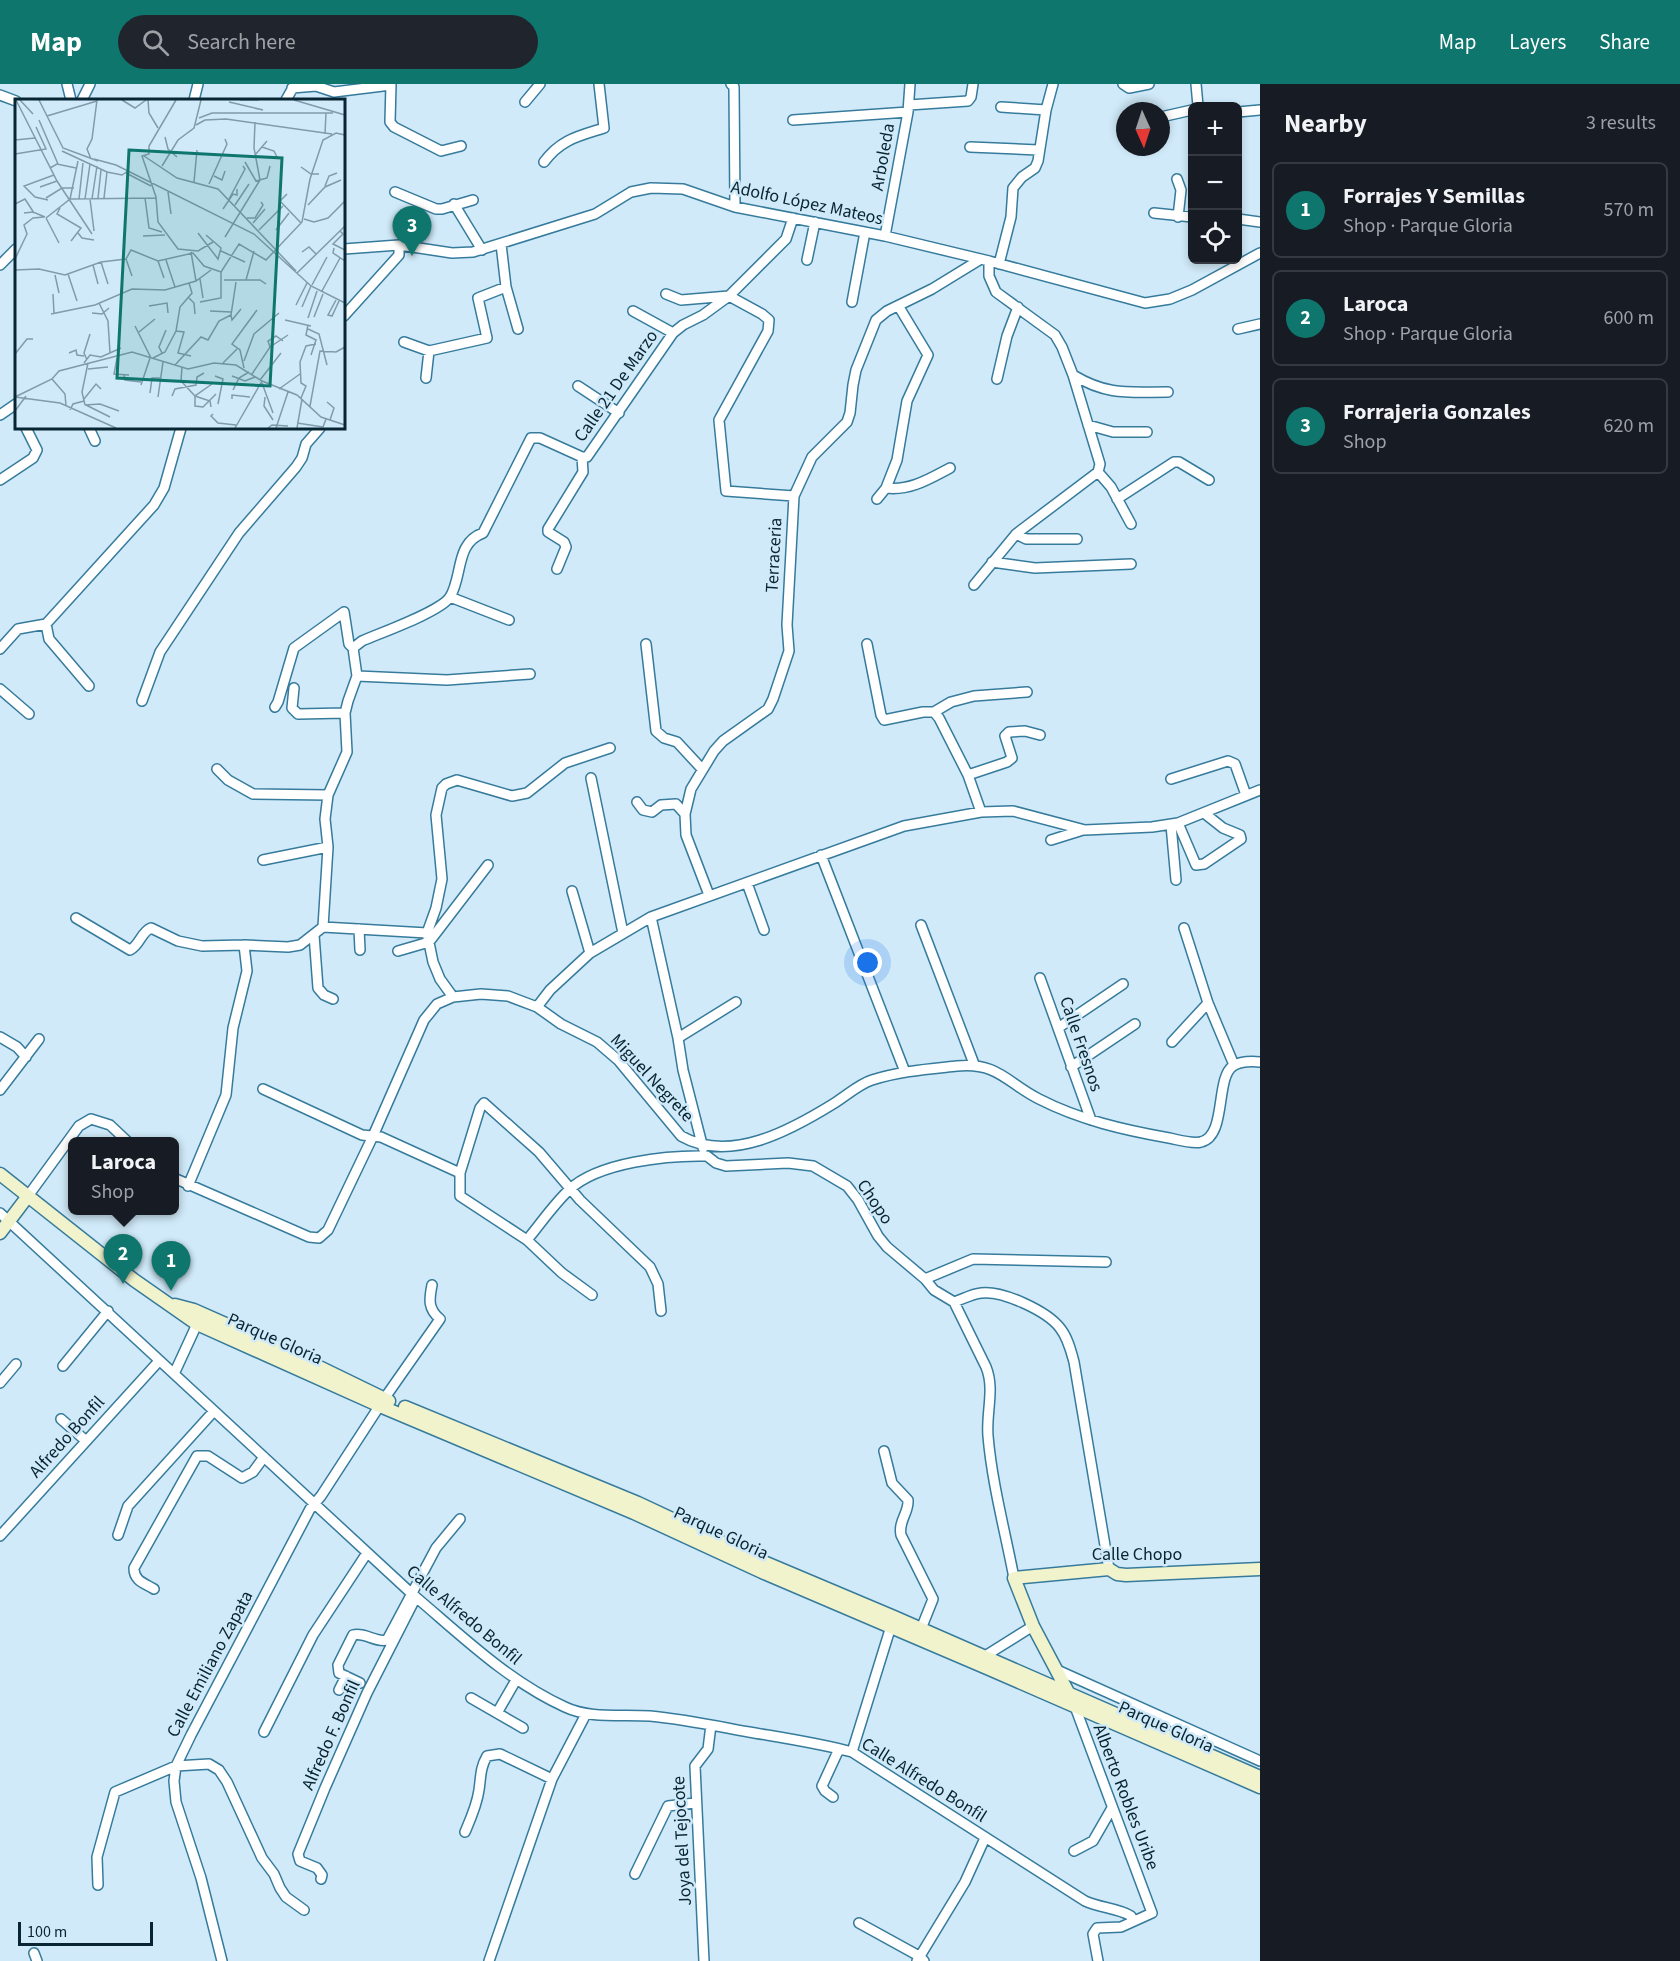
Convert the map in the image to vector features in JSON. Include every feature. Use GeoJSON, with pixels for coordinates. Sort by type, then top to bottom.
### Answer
{"type":"FeatureCollection","features":[{"type":"Feature","properties":{"kind":"main road","name":"Parque Gloria"},"geometry":{"type":"LineString","coordinates":[[0,1174],[134,1280],[187,1318],[197,1324],[279,1354]]}},
{"type":"Feature","properties":{"kind":"main road"},"geometry":{"type":"LineString","coordinates":[[0,1233],[28,1197]]}},
{"type":"Feature","properties":{"kind":"main road","name":"Parque Gloria"},"geometry":{"type":"LineString","coordinates":[[170,1304],[194,1310],[279,1354],[382,1402],[766,1563],[892,1622],[1072,1700],[1260,1777]]}},
{"type":"Feature","properties":{"kind":"main road","name":"Calle Chopo"},"geometry":{"type":"LineString","coordinates":[[1014,1578],[1109,1569],[1117,1574],[1126,1575],[1260,1569]]}},
{"type":"Feature","properties":{"kind":"main road"},"geometry":{"type":"LineString","coordinates":[[1014,1578],[1033,1626],[1072,1700]]}},
{"type":"Feature","properties":{"kind":"main road","name":"Parque Gloria"},"geometry":{"type":"LineString","coordinates":[[892,1622],[921,1629],[985,1656],[1072,1700],[1260,1787]]}},
{"type":"Feature","properties":{"kind":"street"},"geometry":{"type":"LineString","coordinates":[[67,84],[71,99]]}},
{"type":"Feature","properties":{"kind":"street"},"geometry":{"type":"LineString","coordinates":[[82,99],[90,84]]}},
{"type":"Feature","properties":{"kind":"street"},"geometry":{"type":"LineString","coordinates":[[194,99],[198,84]]}},
{"type":"Feature","properties":{"kind":"street"},"geometry":{"type":"LineString","coordinates":[[294,86],[316,86],[334,92],[391,84],[390,122],[394,127],[441,151],[461,146]]}},
{"type":"Feature","properties":{"kind":"street"},"geometry":{"type":"LineString","coordinates":[[525,102],[540,84]]}},
{"type":"Feature","properties":{"kind":"street"},"geometry":{"type":"LineString","coordinates":[[544,162],[563,141],[604,128],[599,84]]}},
{"type":"Feature","properties":{"kind":"street"},"geometry":{"type":"LineString","coordinates":[[731,84],[734,87],[735,207]]}},
{"type":"Feature","properties":{"kind":"street","name":"Arboleda"},"geometry":{"type":"LineString","coordinates":[[885,236],[909,109],[910,84]]}},
{"type":"Feature","properties":{"kind":"street"},"geometry":{"type":"LineString","coordinates":[[793,120],[968,101],[973,84]]}},
{"type":"Feature","properties":{"kind":"street"},"geometry":{"type":"LineString","coordinates":[[974,585],[1016,534],[1098,472],[1100,464],[1073,375],[1055,335],[996,292],[989,276],[990,261],[1011,217],[1013,188],[1022,177],[1035,168],[1038,161],[1038,150],[1053,84]]}},
{"type":"Feature","properties":{"kind":"street"},"geometry":{"type":"LineString","coordinates":[[1126,86],[1149,84]]}},
{"type":"Feature","properties":{"kind":"street"},"geometry":{"type":"LineString","coordinates":[[1196,84],[1198,102]]}},
{"type":"Feature","properties":{"kind":"street"},"geometry":{"type":"LineString","coordinates":[[1001,106],[1046,110]]}},
{"type":"Feature","properties":{"kind":"street"},"geometry":{"type":"LineString","coordinates":[[1242,112],[1260,110]]}},
{"type":"Feature","properties":{"kind":"street"},"geometry":{"type":"LineString","coordinates":[[1170,115],[1188,111]]}},
{"type":"Feature","properties":{"kind":"street"},"geometry":{"type":"LineString","coordinates":[[970,147],[1038,150]]}},
{"type":"Feature","properties":{"kind":"street"},"geometry":{"type":"LineString","coordinates":[[1178,179],[1181,190],[1178,217]]}},
{"type":"Feature","properties":{"kind":"street","name":"Adolfo López Mateos"},"geometry":{"type":"LineString","coordinates":[[345,249],[399,245],[452,253],[483,250],[595,214],[632,192],[651,188],[683,189],[735,207],[885,236],[990,261],[1145,303],[1170,299],[1192,290],[1260,253]]}},
{"type":"Feature","properties":{"kind":"street"},"geometry":{"type":"LineString","coordinates":[[395,192],[436,209],[473,200]]}},
{"type":"Feature","properties":{"kind":"street"},"geometry":{"type":"LineString","coordinates":[[454,204],[483,250]]}},
{"type":"Feature","properties":{"kind":"street"},"geometry":{"type":"LineString","coordinates":[[1154,213],[1188,217]]}},
{"type":"Feature","properties":{"kind":"street","name":"Calle 21 De Marzo"},"geometry":{"type":"LineString","coordinates":[[450,597],[467,545],[473,537],[483,533],[531,438],[540,438],[582,457],[587,457],[674,333],[729,296],[786,239],[793,218]]}},
{"type":"Feature","properties":{"kind":"street"},"geometry":{"type":"LineString","coordinates":[[1242,220],[1260,222]]}},
{"type":"Feature","properties":{"kind":"street"},"geometry":{"type":"LineString","coordinates":[[807,260],[815,222]]}},
{"type":"Feature","properties":{"kind":"street"},"geometry":{"type":"LineString","coordinates":[[852,302],[865,232]]}},
{"type":"Feature","properties":{"kind":"street"},"geometry":{"type":"LineString","coordinates":[[501,244],[506,287],[518,329]]}},
{"type":"Feature","properties":{"kind":"street"},"geometry":{"type":"LineString","coordinates":[[345,315],[399,255],[399,245]]}},
{"type":"Feature","properties":{"kind":"street"},"geometry":{"type":"LineString","coordinates":[[0,265],[15,250]]}},
{"type":"Feature","properties":{"kind":"street","name":"Terraceria"},"geometry":{"type":"LineString","coordinates":[[709,895],[686,835],[685,814],[691,789],[702,769],[723,741],[768,709],[773,699],[789,651],[787,625],[794,496],[812,457],[847,422],[856,370],[876,320],[887,311],[899,307],[954,276],[990,261]]}},
{"type":"Feature","properties":{"kind":"street"},"geometry":{"type":"LineString","coordinates":[[404,342],[429,351],[487,338],[478,298],[506,287]]}},
{"type":"Feature","properties":{"kind":"street"},"geometry":{"type":"LineString","coordinates":[[666,294],[681,300],[729,296],[769,320],[768,331],[719,420],[726,491],[794,496]]}},
{"type":"Feature","properties":{"kind":"street"},"geometry":{"type":"LineString","coordinates":[[878,499],[886,488],[897,460],[907,401],[928,355],[899,307]]}},
{"type":"Feature","properties":{"kind":"street"},"geometry":{"type":"LineString","coordinates":[[997,379],[1007,336],[1018,307]]}},
{"type":"Feature","properties":{"kind":"street"},"geometry":{"type":"LineString","coordinates":[[633,311],[674,333]]}},
{"type":"Feature","properties":{"kind":"street"},"geometry":{"type":"LineString","coordinates":[[1238,329],[1260,324]]}},
{"type":"Feature","properties":{"kind":"street"},"geometry":{"type":"LineString","coordinates":[[426,378],[429,351]]}},
{"type":"Feature","properties":{"kind":"street"},"geometry":{"type":"LineString","coordinates":[[1073,375],[1092,386],[1108,391],[1168,392]]}},
{"type":"Feature","properties":{"kind":"street"},"geometry":{"type":"LineString","coordinates":[[578,386],[619,413]]}},
{"type":"Feature","properties":{"kind":"street"},"geometry":{"type":"LineString","coordinates":[[0,415],[15,407]]}},
{"type":"Feature","properties":{"kind":"street"},"geometry":{"type":"LineString","coordinates":[[1088,425],[1113,432],[1147,432]]}},
{"type":"Feature","properties":{"kind":"street"},"geometry":{"type":"LineString","coordinates":[[0,480],[33,458],[37,450],[26,429]]}},
{"type":"Feature","properties":{"kind":"street"},"geometry":{"type":"LineString","coordinates":[[89,429],[95,441]]}},
{"type":"Feature","properties":{"kind":"street"},"geometry":{"type":"LineString","coordinates":[[0,649],[18,629],[46,624],[154,505],[164,488],[182,429]]}},
{"type":"Feature","properties":{"kind":"street"},"geometry":{"type":"LineString","coordinates":[[142,701],[160,652],[239,533],[296,467],[302,458],[306,444],[319,429]]}},
{"type":"Feature","properties":{"kind":"street"},"geometry":{"type":"LineString","coordinates":[[557,569],[566,547],[564,542],[548,532],[548,529],[583,472],[582,457]]}},
{"type":"Feature","properties":{"kind":"street"},"geometry":{"type":"LineString","coordinates":[[1116,499],[1174,462],[1179,462],[1209,480]]}},
{"type":"Feature","properties":{"kind":"street"},"geometry":{"type":"LineString","coordinates":[[886,488],[898,490],[911,487],[950,468]]}},
{"type":"Feature","properties":{"kind":"street"},"geometry":{"type":"LineString","coordinates":[[1098,472],[1111,487],[1131,524]]}},
{"type":"Feature","properties":{"kind":"street"},"geometry":{"type":"LineString","coordinates":[[1016,534],[1026,539],[1077,539]]}},
{"type":"Feature","properties":{"kind":"street"},"geometry":{"type":"LineString","coordinates":[[992,562],[1035,568],[1131,564]]}},
{"type":"Feature","properties":{"kind":"street"},"geometry":{"type":"LineString","coordinates":[[353,648],[362,641],[436,609],[450,597],[509,620]]}},
{"type":"Feature","properties":{"kind":"street"},"geometry":{"type":"LineString","coordinates":[[76,918],[130,950],[151,928],[178,941],[202,946],[288,947],[300,945],[322,927],[328,847],[325,819],[328,795],[347,752],[345,713],[357,676],[344,612],[294,648],[278,702],[274,707]]}},
{"type":"Feature","properties":{"kind":"street"},"geometry":{"type":"LineString","coordinates":[[46,624],[49,639],[89,686]]}},
{"type":"Feature","properties":{"kind":"street"},"geometry":{"type":"LineString","coordinates":[[646,644],[656,731],[664,738],[676,742],[702,769]]}},
{"type":"Feature","properties":{"kind":"street"},"geometry":{"type":"LineString","coordinates":[[867,644],[880,715],[884,720],[923,711],[934,712],[951,702],[974,696],[1027,692]]}},
{"type":"Feature","properties":{"kind":"street"},"geometry":{"type":"LineString","coordinates":[[357,676],[447,680],[530,674]]}},
{"type":"Feature","properties":{"kind":"street"},"geometry":{"type":"LineString","coordinates":[[294,688],[292,708],[298,714],[345,713]]}},
{"type":"Feature","properties":{"kind":"street"},"geometry":{"type":"LineString","coordinates":[[0,689],[29,714]]}},
{"type":"Feature","properties":{"kind":"street"},"geometry":{"type":"LineString","coordinates":[[934,712],[968,775],[981,812]]}},
{"type":"Feature","properties":{"kind":"street"},"geometry":{"type":"LineString","coordinates":[[968,775],[1007,762],[1012,758],[1005,736],[1009,732],[1025,731],[1040,735]]}},
{"type":"Feature","properties":{"kind":"street"},"geometry":{"type":"LineString","coordinates":[[179,1181],[309,1237],[319,1238],[328,1230],[373,1136],[424,1020],[437,1005],[453,997],[440,979],[428,937],[442,879],[436,815],[442,788],[457,780],[512,796],[527,793],[565,763],[610,748]]}},
{"type":"Feature","properties":{"kind":"street"},"geometry":{"type":"LineString","coordinates":[[1171,779],[1228,761],[1234,764],[1246,795]]}},
{"type":"Feature","properties":{"kind":"street"},"geometry":{"type":"LineString","coordinates":[[217,769],[228,780],[253,794],[328,795]]}},
{"type":"Feature","properties":{"kind":"street"},"geometry":{"type":"LineString","coordinates":[[591,778],[622,933]]}},
{"type":"Feature","properties":{"kind":"street"},"geometry":{"type":"LineString","coordinates":[[537,1007],[550,990],[590,953],[651,917],[904,826],[981,812],[1013,812],[1085,830],[1128,830],[1174,824],[1259,792]]}},
{"type":"Feature","properties":{"kind":"street"},"geometry":{"type":"LineString","coordinates":[[637,802],[643,810],[652,812],[661,805],[676,804],[685,814]]}},
{"type":"Feature","properties":{"kind":"street"},"geometry":{"type":"LineString","coordinates":[[1174,824],[1196,865],[1204,864],[1241,839],[1240,835],[1223,828],[1204,813]]}},
{"type":"Feature","properties":{"kind":"street"},"geometry":{"type":"LineString","coordinates":[[1174,824],[1176,880]]}},
{"type":"Feature","properties":{"kind":"street"},"geometry":{"type":"LineString","coordinates":[[1051,840],[1085,830]]}},
{"type":"Feature","properties":{"kind":"street"},"geometry":{"type":"LineString","coordinates":[[263,860],[328,847]]}},
{"type":"Feature","properties":{"kind":"street"},"geometry":{"type":"LineString","coordinates":[[821,855],[905,1072]]}},
{"type":"Feature","properties":{"kind":"street"},"geometry":{"type":"LineString","coordinates":[[398,951],[428,937],[488,865]]}},
{"type":"Feature","properties":{"kind":"street"},"geometry":{"type":"LineString","coordinates":[[747,883],[764,930]]}},
{"type":"Feature","properties":{"kind":"street"},"geometry":{"type":"LineString","coordinates":[[572,891],[590,953]]}},
{"type":"Feature","properties":{"kind":"street"},"geometry":{"type":"LineString","coordinates":[[651,917],[683,1070],[701,1143],[707,1156]]}},
{"type":"Feature","properties":{"kind":"street"},"geometry":{"type":"LineString","coordinates":[[921,925],[974,1064]]}},
{"type":"Feature","properties":{"kind":"street"},"geometry":{"type":"LineString","coordinates":[[322,927],[428,937]]}},
{"type":"Feature","properties":{"kind":"street"},"geometry":{"type":"LineString","coordinates":[[1184,928],[1208,1003],[1234,1065],[1252,1061],[1260,1062]]}},
{"type":"Feature","properties":{"kind":"street"},"geometry":{"type":"LineString","coordinates":[[359,929],[360,950]]}},
{"type":"Feature","properties":{"kind":"street"},"geometry":{"type":"LineString","coordinates":[[314,935],[318,988],[324,995],[333,999]]}},
{"type":"Feature","properties":{"kind":"street"},"geometry":{"type":"LineString","coordinates":[[188,1186],[226,1095],[233,1028],[247,971],[244,945]]}},
{"type":"Feature","properties":{"kind":"street","name":"Calle Fresnos"},"geometry":{"type":"LineString","coordinates":[[1040,978],[1091,1120]]}},
{"type":"Feature","properties":{"kind":"street"},"geometry":{"type":"LineString","coordinates":[[1058,1028],[1123,984]]}},
{"type":"Feature","properties":{"kind":"street","name":"Miguel Negrete"},"geometry":{"type":"LineString","coordinates":[[453,997],[481,994],[508,996],[537,1007],[561,1024],[597,1042],[618,1060],[681,1136],[691,1141],[722,1146],[741,1145],[765,1139],[806,1119],[870,1080],[905,1072],[974,1064],[992,1069],[1037,1098],[1091,1120],[1131,1131],[1201,1142],[1207,1139],[1216,1124],[1227,1073],[1234,1065]]}},
{"type":"Feature","properties":{"kind":"street"},"geometry":{"type":"LineString","coordinates":[[678,1038],[736,1002]]}},
{"type":"Feature","properties":{"kind":"street"},"geometry":{"type":"LineString","coordinates":[[1172,1042],[1208,1003]]}},
{"type":"Feature","properties":{"kind":"street"},"geometry":{"type":"LineString","coordinates":[[1071,1067],[1135,1024]]}},
{"type":"Feature","properties":{"kind":"street"},"geometry":{"type":"LineString","coordinates":[[0,1037],[17,1047],[26,1057]]}},
{"type":"Feature","properties":{"kind":"street"},"geometry":{"type":"LineString","coordinates":[[0,1090],[39,1039]]}},
{"type":"Feature","properties":{"kind":"street"},"geometry":{"type":"LineString","coordinates":[[263,1089],[362,1135],[381,1137],[460,1173]]}},
{"type":"Feature","properties":{"kind":"street"},"geometry":{"type":"LineString","coordinates":[[592,1295],[562,1273],[527,1240],[460,1196],[460,1173],[480,1107],[484,1103],[539,1152],[580,1200],[650,1267],[658,1284],[661,1311]]}},
{"type":"Feature","properties":{"kind":"street"},"geometry":{"type":"LineString","coordinates":[[71,1137],[79,1126],[91,1119],[110,1125],[123,1137]]}},
{"type":"Feature","properties":{"kind":"street"},"geometry":{"type":"LineString","coordinates":[[28,1197],[68,1141]]}},
{"type":"Feature","properties":{"kind":"street","name":"Chopo"},"geometry":{"type":"LineString","coordinates":[[527,1240],[570,1188],[588,1178],[648,1159],[676,1155],[707,1156],[716,1163],[726,1166],[788,1162],[813,1166],[833,1176],[847,1186],[858,1200],[878,1236],[887,1247],[925,1279],[934,1290],[954,1302],[990,1378],[987,1434],[1014,1578]]}},
{"type":"Feature","properties":{"kind":"street","name":"Calle Alfredo Bonfil"},"geometry":{"type":"LineString","coordinates":[[0,1213],[316,1503],[367,1553],[470,1645],[516,1680],[566,1708],[586,1714],[651,1716],[852,1752],[1085,1901],[1125,1913],[1131,1916],[1132,1921]]}},
{"type":"Feature","properties":{"kind":"street"},"geometry":{"type":"LineString","coordinates":[[925,1279],[973,1259],[1106,1263]]}},
{"type":"Feature","properties":{"kind":"street","name":"Calle Emiliano Zapata"},"geometry":{"type":"LineString","coordinates":[[222,1961],[201,1878],[177,1802],[174,1782],[176,1766],[310,1509],[440,1319],[428,1303],[432,1285]]}},
{"type":"Feature","properties":{"kind":"street"},"geometry":{"type":"LineString","coordinates":[[954,1302],[978,1293],[994,1292],[1009,1296],[1060,1327],[1068,1342],[1074,1362],[1109,1569]]}},
{"type":"Feature","properties":{"kind":"street"},"geometry":{"type":"LineString","coordinates":[[63,1366],[108,1311]]}},
{"type":"Feature","properties":{"kind":"street"},"geometry":{"type":"LineString","coordinates":[[174,1374],[197,1324]]}},
{"type":"Feature","properties":{"kind":"street","name":"Alfredo Bonfil"},"geometry":{"type":"LineString","coordinates":[[0,1536],[159,1361]]}},
{"type":"Feature","properties":{"kind":"street"},"geometry":{"type":"LineString","coordinates":[[0,1383],[16,1364]]}},
{"type":"Feature","properties":{"kind":"street"},"geometry":{"type":"LineString","coordinates":[[118,1535],[128,1506],[214,1411]]}},
{"type":"Feature","properties":{"kind":"street"},"geometry":{"type":"LineString","coordinates":[[61,1419],[85,1440]]}},
{"type":"Feature","properties":{"kind":"street"},"geometry":{"type":"LineString","coordinates":[[884,1451],[892,1483],[908,1500],[907,1512],[900,1523],[901,1535],[933,1599],[921,1629]]}},
{"type":"Feature","properties":{"kind":"street"},"geometry":{"type":"LineString","coordinates":[[154,1589],[138,1580],[134,1574],[134,1568],[197,1456],[208,1456],[242,1478],[253,1472],[264,1457]]}},
{"type":"Feature","properties":{"kind":"street"},"geometry":{"type":"LineString","coordinates":[[360,1683],[339,1673],[338,1665],[353,1635],[362,1633],[380,1642],[387,1640],[414,1595],[436,1548],[460,1519]]}},
{"type":"Feature","properties":{"kind":"street"},"geometry":{"type":"LineString","coordinates":[[264,1732],[313,1635],[367,1553]]}},
{"type":"Feature","properties":{"kind":"street","name":"Alfredo F. Bonfil"},"geometry":{"type":"LineString","coordinates":[[321,1879],[322,1875],[316,1868],[300,1861],[298,1854],[367,1693],[414,1595]]}},
{"type":"Feature","properties":{"kind":"street"},"geometry":{"type":"LineString","coordinates":[[852,1752],[892,1622]]}},
{"type":"Feature","properties":{"kind":"street"},"geometry":{"type":"LineString","coordinates":[[985,1656],[1033,1626]]}},
{"type":"Feature","properties":{"kind":"street"},"geometry":{"type":"LineString","coordinates":[[1055,1669],[1260,1761]]}},
{"type":"Feature","properties":{"kind":"street"},"geometry":{"type":"LineString","coordinates":[[339,1690],[346,1676]]}},
{"type":"Feature","properties":{"kind":"street"},"geometry":{"type":"LineString","coordinates":[[497,1713],[516,1680]]}},
{"type":"Feature","properties":{"kind":"street"},"geometry":{"type":"LineString","coordinates":[[471,1698],[523,1728]]}},
{"type":"Feature","properties":{"kind":"street","name":"Alberto Robles Uribe"},"geometry":{"type":"LineString","coordinates":[[1072,1700],[1152,1913],[1132,1921]]}},
{"type":"Feature","properties":{"kind":"street"},"geometry":{"type":"LineString","coordinates":[[489,1961],[552,1779],[586,1714]]}},
{"type":"Feature","properties":{"kind":"street","name":"Joya del Tejocote"},"geometry":{"type":"LineString","coordinates":[[704,1961],[695,1766],[708,1749],[711,1725]]}},
{"type":"Feature","properties":{"kind":"street"},"geometry":{"type":"LineString","coordinates":[[832,1797],[822,1786],[839,1749]]}},
{"type":"Feature","properties":{"kind":"street"},"geometry":{"type":"LineString","coordinates":[[465,1832],[476,1807],[481,1766],[487,1756],[500,1754],[552,1779]]}},
{"type":"Feature","properties":{"kind":"street"},"geometry":{"type":"LineString","coordinates":[[98,1885],[97,1857],[115,1792],[176,1766],[209,1764],[219,1770],[227,1782],[262,1858],[274,1874],[280,1888],[286,1897],[304,1910]]}},
{"type":"Feature","properties":{"kind":"street"},"geometry":{"type":"LineString","coordinates":[[635,1874],[668,1806],[695,1803]]}},
{"type":"Feature","properties":{"kind":"street"},"geometry":{"type":"LineString","coordinates":[[1074,1851],[1093,1840],[1112,1808]]}},
{"type":"Feature","properties":{"kind":"street"},"geometry":{"type":"LineString","coordinates":[[860,1923],[920,1959],[962,1888],[985,1838]]}},
{"type":"Feature","properties":{"kind":"street"},"geometry":{"type":"LineString","coordinates":[[1098,1961],[1094,1941],[1097,1928],[1121,1927],[1132,1921]]}},
{"type":"Feature","properties":{"kind":"place","name":"Forrajeria Gonzales"},"geometry":{"type":"Point","coordinates":[412,256]}},
{"type":"Feature","properties":{"kind":"place","name":"Laroca"},"geometry":{"type":"Point","coordinates":[123,1284]}},
{"type":"Feature","properties":{"kind":"place","name":"Forrajes Y Semillas"},"geometry":{"type":"Point","coordinates":[171,1291]}}]}
